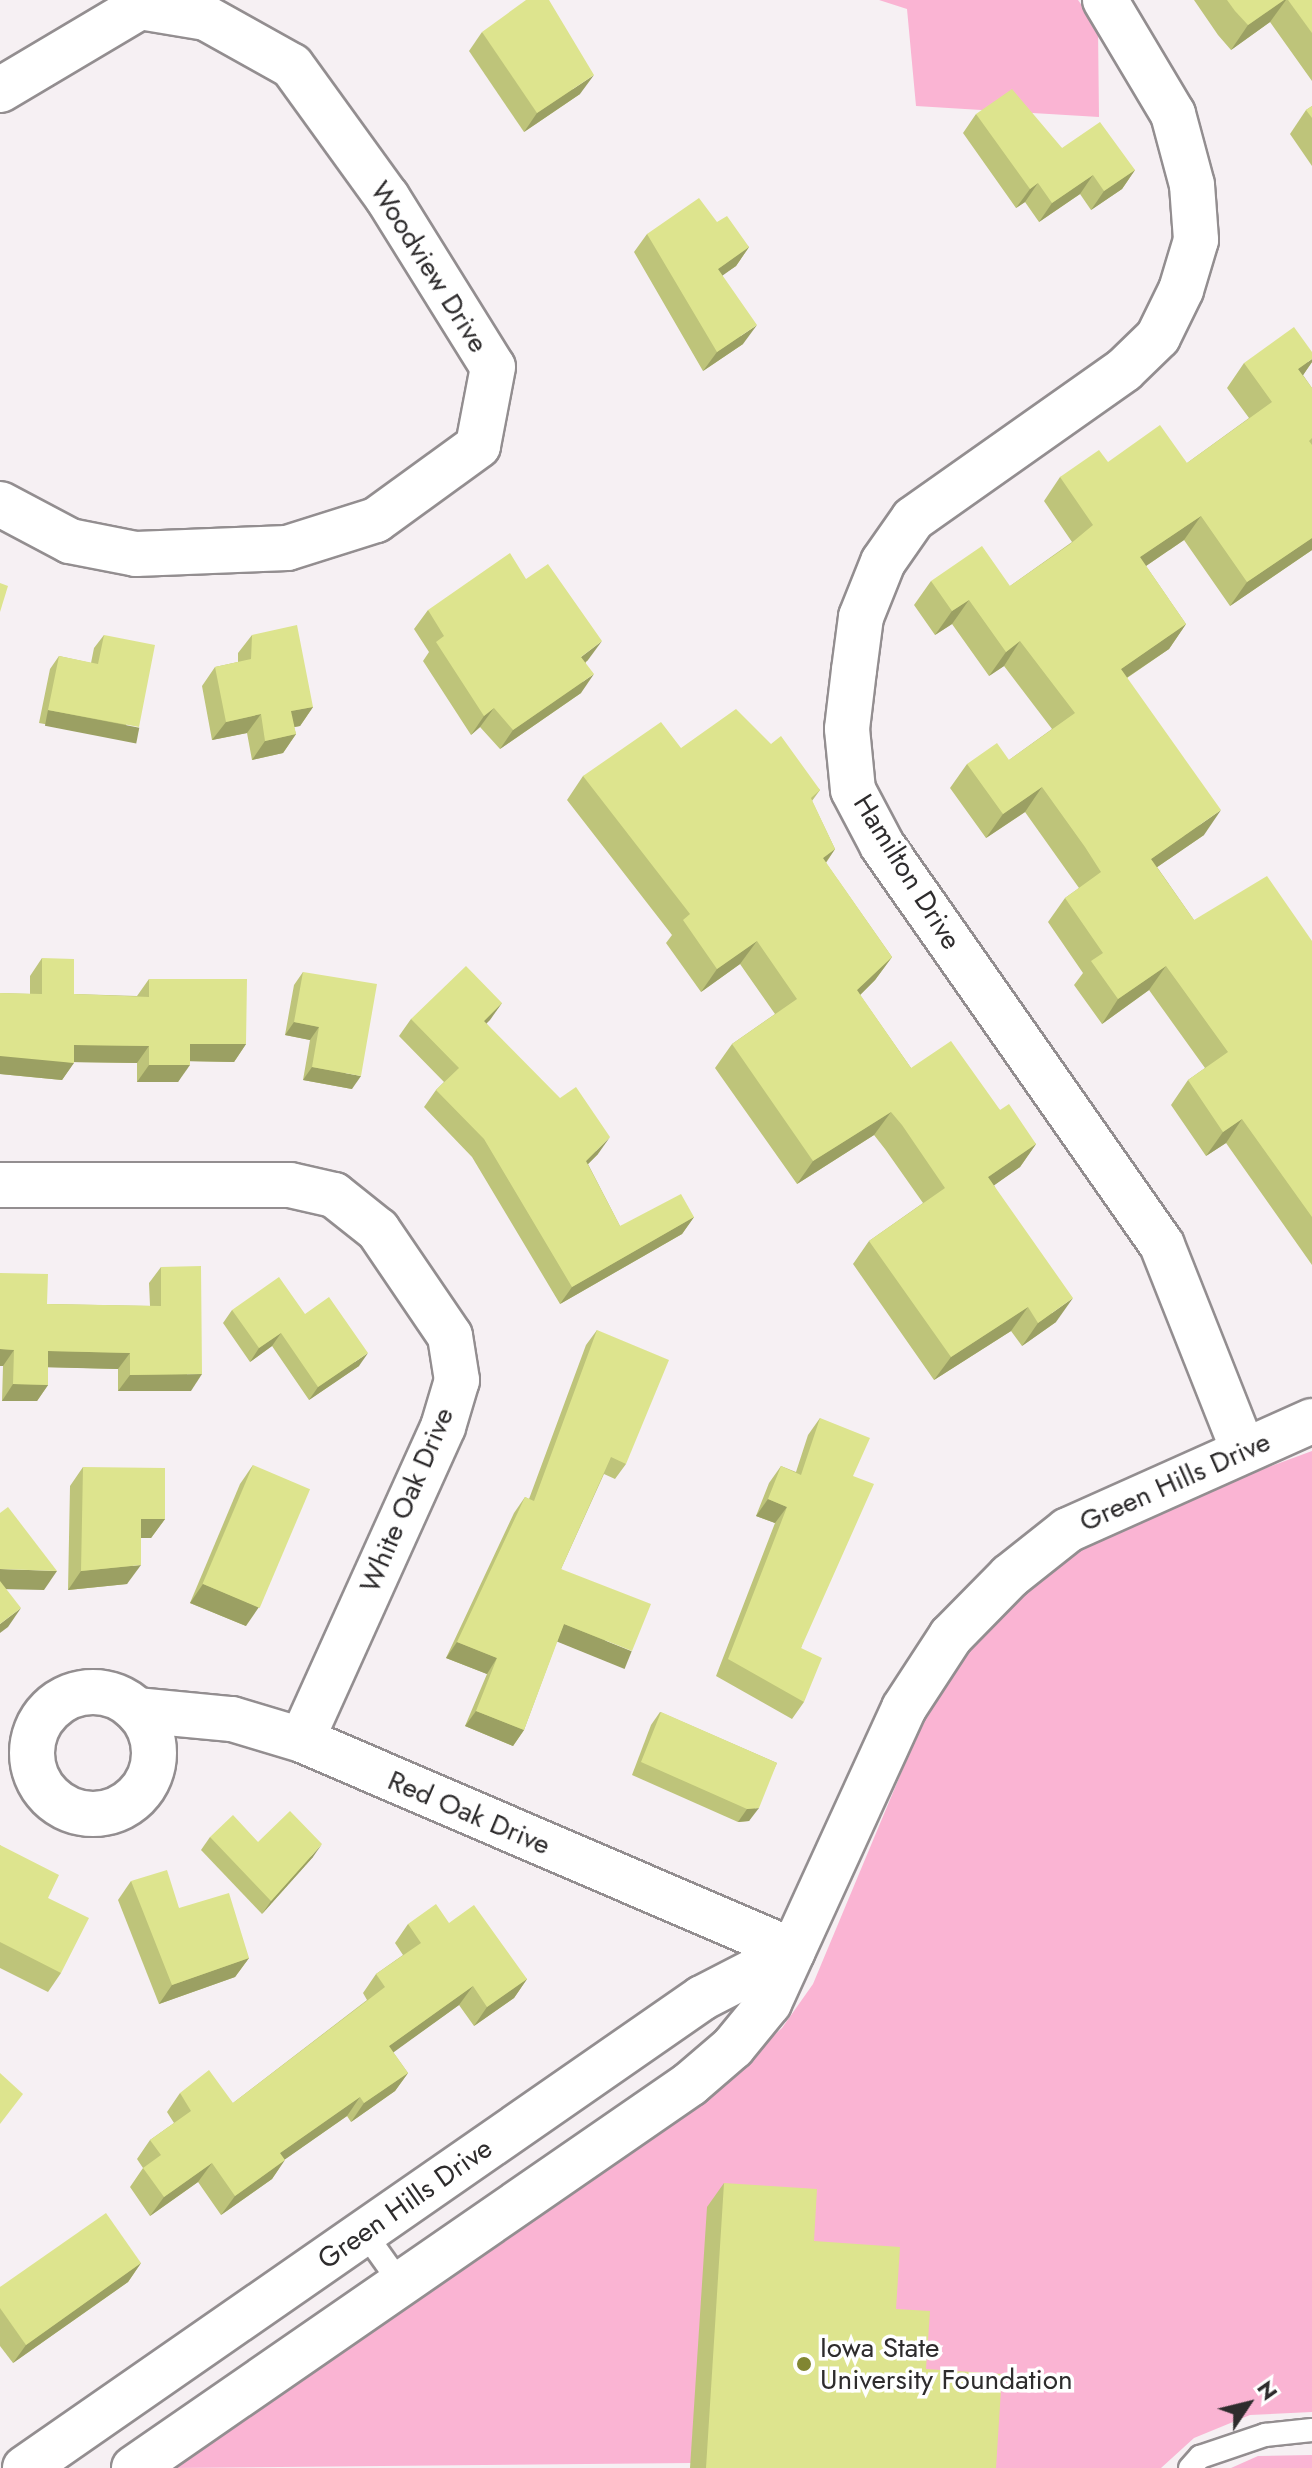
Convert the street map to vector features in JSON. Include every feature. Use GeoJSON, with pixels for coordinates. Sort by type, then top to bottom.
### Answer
{"type":"FeatureCollection","features":[{"type":"Feature","properties":{"kind":"street","name":"Hamilton Drive"},"geometry":{"type":"LineString","coordinates":[[1105,0],[1145,59],[1181,142],[1196,240],[1181,290],[1158,337],[1124,370],[913,519],[883,562],[861,617],[847,729],[853,790],[882,845],[1162,1245],[1243,1450]]}},
{"type":"Feature","properties":{"kind":"street","name":"Woodview Drive"},"geometry":{"type":"LineString","coordinates":[[0,90],[140,7],[206,18],[292,66],[387,197],[493,367],[478,446],[376,520],[287,548],[136,554],[70,541],[0,504]]}},
{"type":"Feature","properties":{"kind":"street","name":"White Oak Drive"},"geometry":{"type":"LineString","coordinates":[[0,1185],[290,1185],[334,1195],[378,1230],[450,1336],[457,1380],[443,1427],[302,1740]]}},
{"type":"Feature","properties":{"kind":"street","name":"Green Hills Drive"},"geometry":{"type":"LineString","coordinates":[[134,2468],[690,2084],[769,2003],[904,1708],[951,1636],[1068,1530],[1312,1421]]}},
{"type":"Feature","properties":{"kind":"street","name":"Red Oak Drive"},"geometry":{"type":"LineString","coordinates":[[136,1710],[232,1719],[302,1740],[793,1951]]}},
{"type":"Feature","properties":{"kind":"street","name":"Green Hills Drive"},"geometry":{"type":"LineString","coordinates":[[25,2468],[702,1998],[793,1951]]}},
{"type":"Feature","properties":{"kind":"lane"},"geometry":{"type":"LineString","coordinates":[[364,2232],[401,2284]]}},
{"type":"Feature","properties":{"kind":"lane"},"geometry":{"type":"LineString","coordinates":[[1190,2468],[1200,2457],[1265,2435],[1312,2430]]}},
{"type":"Feature","properties":{"kind":"shaded area"},"geometry":{"type":"Polygon","coordinates":[[[879,0],[1078,0],[1098,28],[1099,117],[916,106],[907,9],[879,0]]]}},
{"type":"Feature","properties":{"kind":"shaded area"},"geometry":{"type":"Polygon","coordinates":[[[1312,1451],[1312,2412],[1250,2415],[1194,2438],[1161,2468],[980,2468],[708,2207],[691,2463],[173,2468],[737,2069],[782,2028],[813,1984],[922,1723],[964,1651],[1015,1601],[1088,1545],[1168,1504],[1312,1451]]]}},
{"type":"Feature","properties":{"kind":"shaded area"},"geometry":{"type":"Polygon","coordinates":[[[1312,2455],[1312,2468],[1231,2468],[1258,2456],[1312,2455]]]}},
{"type":"Feature","properties":{"kind":"building"},"geometry":{"type":"Polygon","coordinates":[[[526,0],[549,0],[594,75],[537,113],[482,32],[526,0]]]}},
{"type":"Feature","properties":{"kind":"building"},"geometry":{"type":"Polygon","coordinates":[[[1227,0],[1284,0],[1248,25],[1227,0]]]}},
{"type":"Feature","properties":{"kind":"building"},"geometry":{"type":"Polygon","coordinates":[[[1288,0],[1312,0],[1312,33],[1288,0]]]}},
{"type":"Feature","properties":{"kind":"building"},"geometry":{"type":"Polygon","coordinates":[[[1012,89],[1062,148],[1100,122],[1135,170],[1104,191],[1093,175],[1052,203],[1038,183],[1030,189],[976,114],[1012,89]]]}},
{"type":"Feature","properties":{"kind":"building"},"geometry":{"type":"Polygon","coordinates":[[[699,198],[717,222],[727,216],[749,247],[718,269],[757,325],[717,352],[647,234],[699,198]]]}},
{"type":"Feature","properties":{"kind":"building"},"geometry":{"type":"Polygon","coordinates":[[[1294,327],[1312,352],[1312,359],[1298,369],[1312,388],[1312,438],[1309,441],[1312,445],[1312,538],[1247,582],[1201,516],[1140,557],[1186,624],[1121,669],[1221,810],[1151,859],[1194,920],[1267,876],[1312,941],[1312,1217],[1242,1119],[1223,1132],[1188,1080],[1228,1052],[1166,966],[1118,999],[1091,961],[1103,953],[1065,898],[1101,872],[1042,787],[1003,814],[967,764],[997,743],[1009,760],[1075,713],[1020,641],[1006,652],[969,600],[952,611],[931,581],[982,546],[1010,586],[1069,545],[1093,525],[1060,477],[1099,450],[1108,462],[1160,425],[1187,463],[1272,402],[1244,363],[1294,327]]]}},
{"type":"Feature","properties":{"kind":"building"},"geometry":{"type":"Polygon","coordinates":[[[510,553],[526,579],[548,564],[602,641],[581,657],[594,674],[513,730],[494,708],[484,716],[436,642],[444,636],[428,610],[510,553]]]}},
{"type":"Feature","properties":{"kind":"building"},"geometry":{"type":"Polygon","coordinates":[[[0,583],[8,586],[0,612],[0,583]]]}},
{"type":"Feature","properties":{"kind":"building"},"geometry":{"type":"Polygon","coordinates":[[[297,625],[313,707],[291,711],[296,734],[265,741],[261,714],[226,722],[215,667],[251,659],[252,635],[297,625]]]}},
{"type":"Feature","properties":{"kind":"building"},"geometry":{"type":"Polygon","coordinates":[[[104,635],[155,645],[139,727],[48,710],[59,656],[98,664],[104,635]]]}},
{"type":"Feature","properties":{"kind":"building"},"geometry":{"type":"Polygon","coordinates":[[[736,709],[771,744],[781,736],[820,790],[811,798],[835,849],[823,858],[892,957],[857,990],[911,1068],[951,1041],[1000,1110],[1009,1104],[1036,1144],[988,1177],[1073,1298],[1038,1323],[1028,1307],[951,1357],[869,1241],[945,1188],[891,1112],[813,1161],[732,1044],[797,999],[757,941],[717,969],[683,920],[690,914],[583,776],[661,722],[681,748],[736,709]]]}},
{"type":"Feature","properties":{"kind":"building"},"geometry":{"type":"Polygon","coordinates":[[[42,958],[74,959],[74,994],[149,997],[149,979],[247,979],[246,1044],[190,1044],[190,1065],[149,1065],[149,1046],[74,1045],[74,1063],[0,1056],[0,993],[42,994],[42,958]]]}},
{"type":"Feature","properties":{"kind":"building"},"geometry":{"type":"Polygon","coordinates":[[[466,966],[502,1003],[484,1021],[560,1098],[576,1087],[610,1137],[586,1161],[620,1226],[681,1194],[694,1217],[572,1287],[484,1139],[436,1090],[459,1068],[411,1019],[466,966]]]}},
{"type":"Feature","properties":{"kind":"building"},"geometry":{"type":"Polygon","coordinates":[[[303,972],[377,984],[361,1076],[312,1067],[319,1027],[294,1022],[303,972]]]}},
{"type":"Feature","properties":{"kind":"building"},"geometry":{"type":"Polygon","coordinates":[[[201,1266],[202,1374],[130,1375],[130,1353],[48,1351],[48,1385],[13,1384],[14,1350],[0,1349],[0,1273],[48,1274],[47,1304],[161,1306],[161,1267],[201,1266]]]}},
{"type":"Feature","properties":{"kind":"building"},"geometry":{"type":"Polygon","coordinates":[[[279,1277],[305,1314],[329,1297],[368,1353],[318,1387],[281,1333],[259,1348],[232,1310],[279,1277]]]}},
{"type":"Feature","properties":{"kind":"building"},"geometry":{"type":"Polygon","coordinates":[[[597,1330],[669,1360],[626,1464],[611,1457],[561,1569],[651,1604],[632,1651],[564,1624],[524,1730],[476,1711],[497,1658],[457,1642],[525,1497],[534,1501],[597,1330]]]}},
{"type":"Feature","properties":{"kind":"building"},"geometry":{"type":"Polygon","coordinates":[[[820,1418],[870,1438],[853,1476],[874,1484],[801,1648],[822,1658],[804,1702],[728,1659],[787,1507],[768,1499],[781,1466],[801,1475],[820,1418]]]}},
{"type":"Feature","properties":{"kind":"building"},"geometry":{"type":"Polygon","coordinates":[[[253,1465],[310,1489],[260,1608],[203,1584],[253,1465]]]}},
{"type":"Feature","properties":{"kind":"building"},"geometry":{"type":"Polygon","coordinates":[[[83,1467],[165,1468],[165,1519],[141,1519],[141,1565],[81,1571],[83,1467]]]}},
{"type":"Feature","properties":{"kind":"building"},"geometry":{"type":"Polygon","coordinates":[[[8,1507],[57,1571],[0,1569],[0,1513],[8,1507]]]}},
{"type":"Feature","properties":{"kind":"building"},"geometry":{"type":"Polygon","coordinates":[[[0,1581],[21,1608],[0,1624],[0,1581]]]}},
{"type":"Feature","properties":{"kind":"building"},"geometry":{"type":"Polygon","coordinates":[[[661,1712],[777,1763],[759,1808],[747,1809],[641,1762],[661,1712]]]}},
{"type":"Feature","properties":{"kind":"building"},"geometry":{"type":"Polygon","coordinates":[[[290,1811],[322,1844],[271,1901],[210,1837],[233,1815],[258,1842],[290,1811]]]}},
{"type":"Feature","properties":{"kind":"building"},"geometry":{"type":"Polygon","coordinates":[[[0,1845],[59,1875],[48,1898],[89,1918],[61,1973],[0,1942],[0,1845]]]}},
{"type":"Feature","properties":{"kind":"building"},"geometry":{"type":"Polygon","coordinates":[[[167,1870],[179,1908],[229,1893],[249,1958],[172,1985],[131,1881],[167,1870]]]}},
{"type":"Feature","properties":{"kind":"building"},"geometry":{"type":"Polygon","coordinates":[[[436,1904],[449,1923],[474,1905],[527,1979],[487,2007],[473,1986],[389,2046],[408,2073],[364,2103],[360,2097],[280,2153],[285,2160],[235,2196],[212,2163],[164,2197],[143,2168],[161,2155],[150,2140],[191,2111],[180,2093],[209,2070],[233,2103],[385,1987],[376,1974],[421,1943],[408,1924],[436,1904]]]}},
{"type":"Feature","properties":{"kind":"building"},"geometry":{"type":"Polygon","coordinates":[[[0,2073],[23,2094],[0,2124],[0,2073]]]}},
{"type":"Feature","properties":{"kind":"building","name":"Iowa State University Foundation"},"geometry":{"type":"Polygon","coordinates":[[[724,2183],[817,2189],[814,2241],[900,2247],[896,2309],[930,2311],[926,2369],[1002,2374],[996,2468],[706,2468],[724,2183]]]}},
{"type":"Feature","properties":{"kind":"building"},"geometry":{"type":"Polygon","coordinates":[[[106,2213],[141,2263],[26,2345],[0,2308],[0,2287],[106,2213]]]}},
{"type":"Feature","properties":{"kind":"place","name":"Iowa State University Foundation"},"geometry":{"type":"Point","coordinates":[804,2364]}}]}
